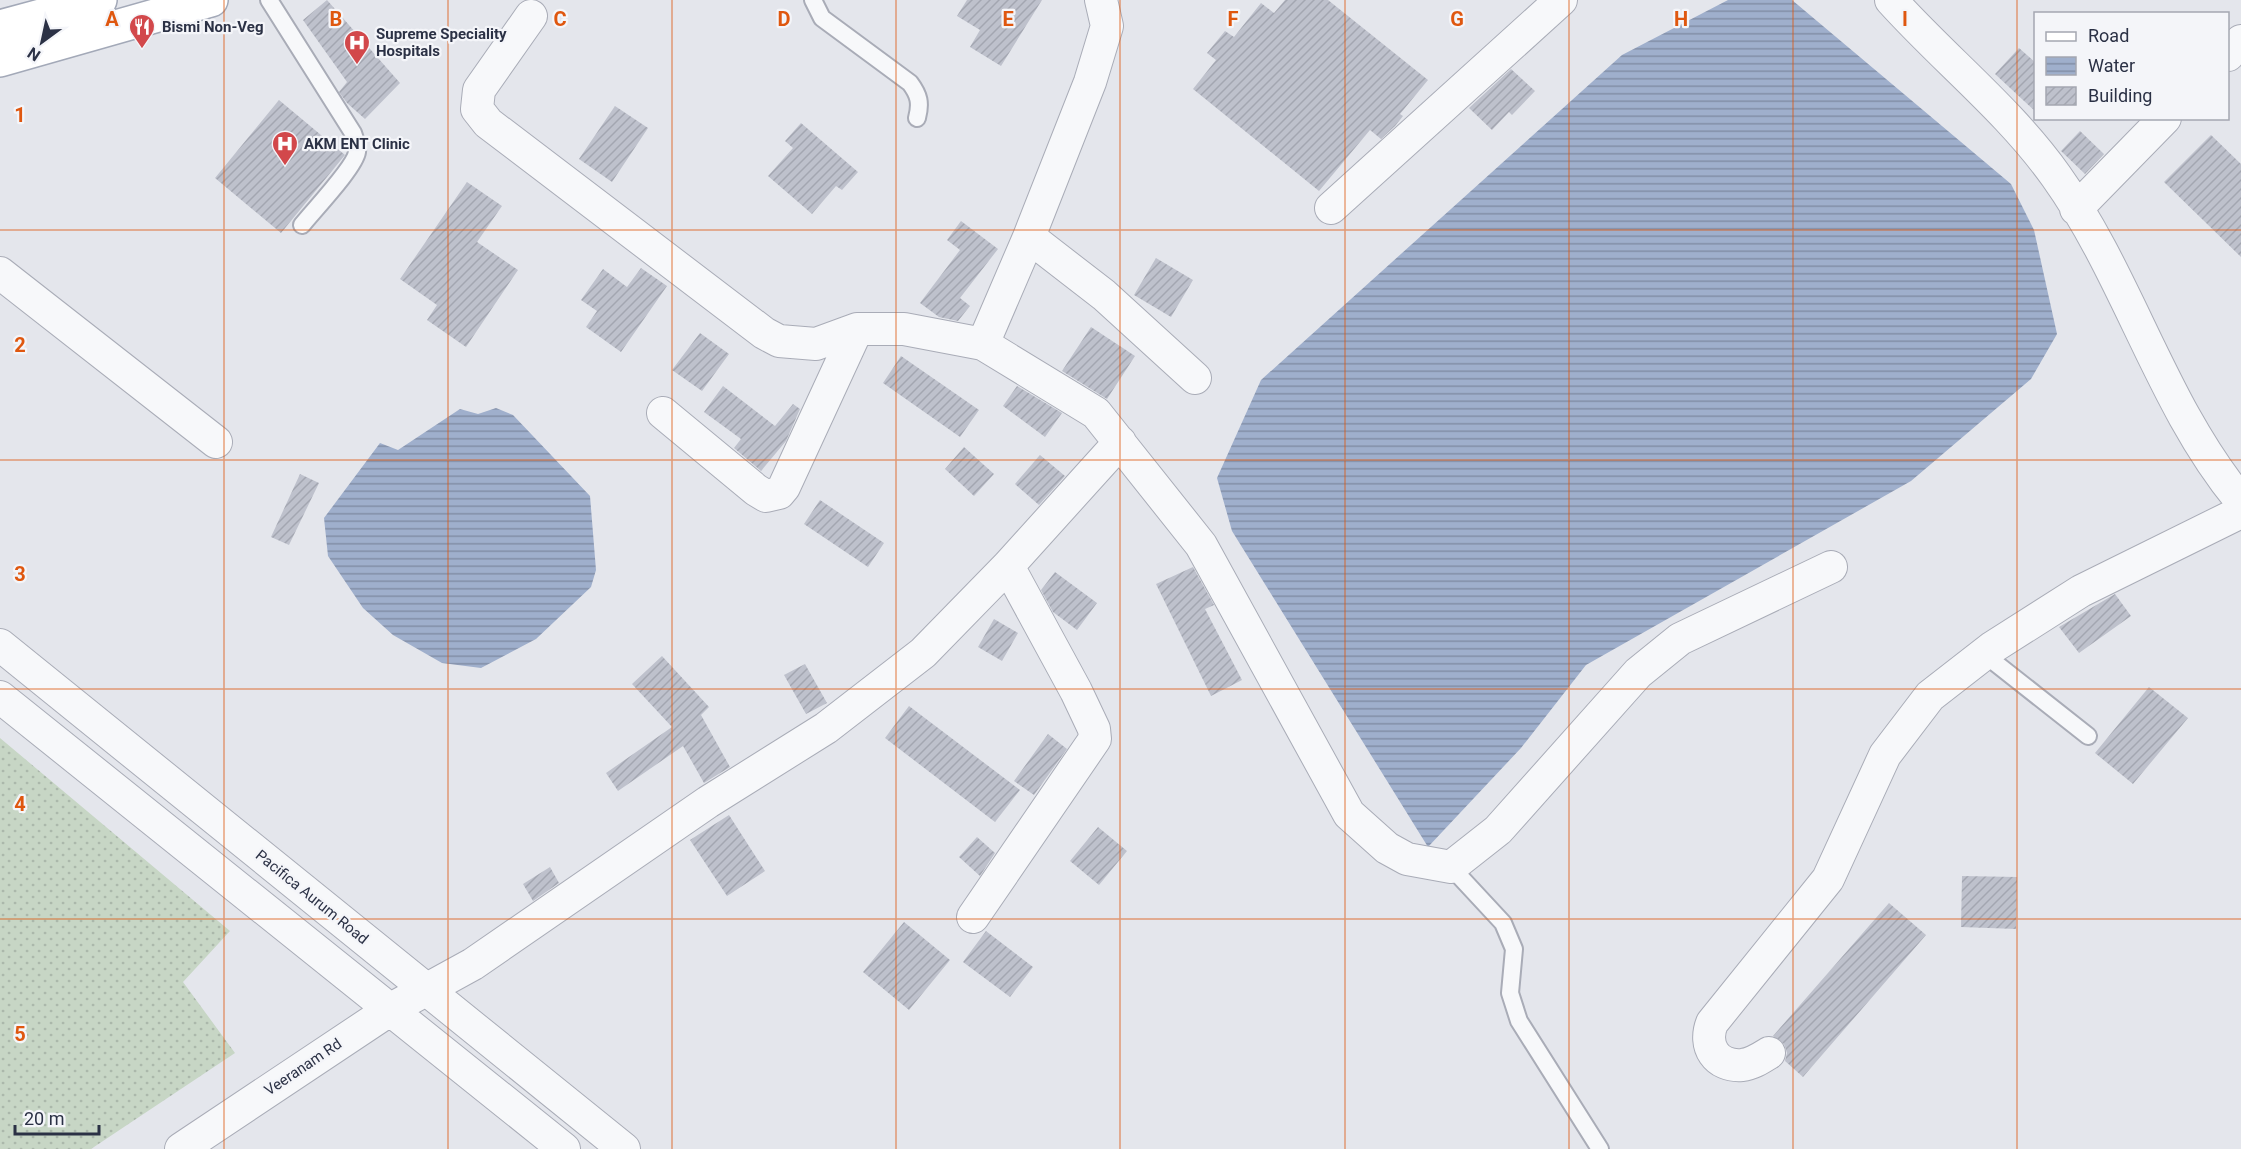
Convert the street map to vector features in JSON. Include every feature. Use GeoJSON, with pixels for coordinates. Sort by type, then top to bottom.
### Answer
{"type":"FeatureCollection","features":[{"type":"Feature","properties":{"kind":"main road"},"geometry":{"type":"LineString","coordinates":[[0,27],[100,0]]}},
{"type":"Feature","properties":{"kind":"main road"},"geometry":{"type":"LineString","coordinates":[[0,60],[211,0]]}},
{"type":"Feature","properties":{"kind":"street"},"geometry":{"type":"LineString","coordinates":[[983,344],[1029,237],[1090,82],[1107,26],[1101,0]]}},
{"type":"Feature","properties":{"kind":"street"},"geometry":{"type":"LineString","coordinates":[[1331,208],[1561,0]]}},
{"type":"Feature","properties":{"kind":"street"},"geometry":{"type":"LineString","coordinates":[[1900,3],[2004,113],[2056,177],[2113,272],[2194,432],[2241,501]]}},
{"type":"Feature","properties":{"kind":"street"},"geometry":{"type":"LineString","coordinates":[[531,16],[479,90],[477,109],[488,123],[764,333],[779,341],[816,344],[857,329],[904,329],[983,344],[1096,412],[1201,545],[1348,814],[1387,848],[1407,859],[1451,867],[1498,830],[1638,673],[1680,639],[1831,567]]}},
{"type":"Feature","properties":{"kind":"street"},"geometry":{"type":"LineString","coordinates":[[2229,54],[2241,41]]}},
{"type":"Feature","properties":{"kind":"street"},"geometry":{"type":"LineString","coordinates":[[2076,209],[2163,120]]}},
{"type":"Feature","properties":{"kind":"street"},"geometry":{"type":"LineString","coordinates":[[1029,237],[1104,295],[1195,378]]}},
{"type":"Feature","properties":{"kind":"street"},"geometry":{"type":"LineString","coordinates":[[0,273],[216,442]]}},
{"type":"Feature","properties":{"kind":"street"},"geometry":{"type":"LineString","coordinates":[[663,413],[756,490],[766,496],[779,493],[784,487],[857,329]]}},
{"type":"Feature","properties":{"kind":"street","name":"Veeranam Rd"},"geometry":{"type":"LineString","coordinates":[[181,1149],[391,1009],[473,964],[708,802],[826,728],[923,652],[1008,566],[1120,441]]}},
{"type":"Feature","properties":{"kind":"street"},"geometry":{"type":"LineString","coordinates":[[1769,1053],[1744,1065],[1730,1064],[1719,1058],[1710,1047],[1707,1036],[1712,1023],[1828,879],[1885,755],[1930,696],[1984,654],[2081,591],[2241,512]]}},
{"type":"Feature","properties":{"kind":"street"},"geometry":{"type":"LineString","coordinates":[[974,917],[1095,739],[1094,729],[1076,691],[1008,566]]}},
{"type":"Feature","properties":{"kind":"street","name":"Pacifica Aurum Road"},"geometry":{"type":"LineString","coordinates":[[0,645],[429,989],[624,1149]]}},
{"type":"Feature","properties":{"kind":"street"},"geometry":{"type":"LineString","coordinates":[[0,697],[564,1149]]}},
{"type":"Feature","properties":{"kind":"lane"},"geometry":{"type":"LineString","coordinates":[[269,0],[353,133],[357,144],[357,153],[351,166],[302,225]]}},
{"type":"Feature","properties":{"kind":"lane"},"geometry":{"type":"LineString","coordinates":[[813,0],[822,18],[910,83],[918,93],[920,107],[917,118]]}},
{"type":"Feature","properties":{"kind":"lane"},"geometry":{"type":"LineString","coordinates":[[1984,654],[2088,736]]}},
{"type":"Feature","properties":{"kind":"lane"},"geometry":{"type":"LineString","coordinates":[[1451,867],[1503,923],[1514,949],[1510,993],[1518,1021],[1600,1149]]}},
{"type":"Feature","properties":{"kind":"green space"},"geometry":{"type":"Polygon","coordinates":[[[0,738],[230,931],[183,982],[235,1053],[91,1149],[0,1149],[0,738]]]}},
{"type":"Feature","properties":{"kind":"water"},"geometry":{"type":"Polygon","coordinates":[[[1728,0],[1792,0],[2011,184],[2034,230],[2057,334],[2031,379],[1911,481],[1586,665],[1521,748],[1428,847],[1232,531],[1217,478],[1261,380],[1622,55],[1728,0]]]}},
{"type":"Feature","properties":{"kind":"water"},"geometry":{"type":"Polygon","coordinates":[[[496,408],[513,415],[590,496],[596,570],[591,587],[536,639],[481,668],[442,663],[393,635],[363,608],[328,556],[324,518],[380,443],[398,450],[460,409],[478,414],[496,408]]]}},
{"type":"Feature","properties":{"kind":"building"},"geometry":{"type":"Polygon","coordinates":[[[327,0],[400,83],[365,119],[347,103],[339,92],[347,82],[303,20],[327,0]]]}},
{"type":"Feature","properties":{"kind":"building"},"geometry":{"type":"Polygon","coordinates":[[[967,0],[1042,0],[1001,66],[970,47],[980,30],[957,16],[967,0]]]}},
{"type":"Feature","properties":{"kind":"building"},"geometry":{"type":"Polygon","coordinates":[[[1285,0],[1328,0],[1428,80],[1400,114],[1403,116],[1395,126],[1381,139],[1370,130],[1319,191],[1193,89],[1216,60],[1207,53],[1225,31],[1234,37],[1261,3],[1274,13],[1285,0]]]}},
{"type":"Feature","properties":{"kind":"building"},"geometry":{"type":"Polygon","coordinates":[[[2019,48],[2034,61],[2034,110],[1995,74],[2019,48]]]}},
{"type":"Feature","properties":{"kind":"building"},"geometry":{"type":"Polygon","coordinates":[[[1511,69],[1535,91],[1512,115],[1509,112],[1492,130],[1469,108],[1511,69]]]}},
{"type":"Feature","properties":{"kind":"building"},"geometry":{"type":"Polygon","coordinates":[[[279,100],[345,155],[281,233],[215,178],[279,100]]]}},
{"type":"Feature","properties":{"kind":"building"},"geometry":{"type":"Polygon","coordinates":[[[615,106],[648,128],[612,182],[579,159],[615,106]]]}},
{"type":"Feature","properties":{"kind":"building"},"geometry":{"type":"Polygon","coordinates":[[[801,123],[858,172],[842,190],[836,186],[812,214],[768,176],[793,148],[785,141],[801,123]]]}},
{"type":"Feature","properties":{"kind":"building"},"geometry":{"type":"Polygon","coordinates":[[[2080,131],[2104,154],[2085,174],[2061,151],[2080,131]]]}},
{"type":"Feature","properties":{"kind":"building"},"geometry":{"type":"Polygon","coordinates":[[[2211,135],[2241,164],[2241,257],[2164,182],[2211,135]]]}},
{"type":"Feature","properties":{"kind":"building"},"geometry":{"type":"Polygon","coordinates":[[[467,182],[502,206],[477,242],[518,270],[466,347],[427,320],[437,305],[400,279],[467,182]]]}},
{"type":"Feature","properties":{"kind":"building"},"geometry":{"type":"Polygon","coordinates":[[[961,221],[998,249],[960,298],[970,306],[958,321],[939,317],[920,303],[960,250],[947,240],[961,221]]]}},
{"type":"Feature","properties":{"kind":"building"},"geometry":{"type":"Polygon","coordinates":[[[1156,258],[1193,280],[1171,317],[1134,295],[1156,258]]]}},
{"type":"Feature","properties":{"kind":"building"},"geometry":{"type":"Polygon","coordinates":[[[641,268],[667,286],[621,352],[586,327],[597,311],[581,300],[603,269],[627,287],[641,268]]]}},
{"type":"Feature","properties":{"kind":"building"},"geometry":{"type":"Polygon","coordinates":[[[1091,327],[1135,356],[1107,399],[1062,371],[1091,327]]]}},
{"type":"Feature","properties":{"kind":"building"},"geometry":{"type":"Polygon","coordinates":[[[700,333],[729,354],[702,391],[672,370],[700,333]]]}},
{"type":"Feature","properties":{"kind":"building"},"geometry":{"type":"Polygon","coordinates":[[[901,356],[979,410],[960,437],[883,383],[901,356]]]}},
{"type":"Feature","properties":{"kind":"building"},"geometry":{"type":"Polygon","coordinates":[[[723,386],[775,426],[793,404],[800,409],[786,441],[761,471],[734,448],[741,439],[704,412],[723,386]]]}},
{"type":"Feature","properties":{"kind":"building"},"geometry":{"type":"Polygon","coordinates":[[[1017,386],[1062,413],[1045,437],[1003,406],[1017,386]]]}},
{"type":"Feature","properties":{"kind":"building"},"geometry":{"type":"Polygon","coordinates":[[[964,447],[994,474],[974,496],[945,469],[964,447]]]}},
{"type":"Feature","properties":{"kind":"building"},"geometry":{"type":"Polygon","coordinates":[[[1040,455],[1065,476],[1039,505],[1015,484],[1040,455]]]}},
{"type":"Feature","properties":{"kind":"building"},"geometry":{"type":"Polygon","coordinates":[[[300,474],[319,483],[289,545],[271,537],[300,474]]]}},
{"type":"Feature","properties":{"kind":"building"},"geometry":{"type":"Polygon","coordinates":[[[820,500],[884,543],[868,567],[804,524],[820,500]]]}},
{"type":"Feature","properties":{"kind":"building"},"geometry":{"type":"Polygon","coordinates":[[[1193,567],[1214,605],[1205,609],[1242,680],[1211,696],[1156,584],[1193,567]]]}},
{"type":"Feature","properties":{"kind":"building"},"geometry":{"type":"Polygon","coordinates":[[[1055,572],[1097,603],[1077,630],[1053,612],[1041,590],[1055,572]]]}},
{"type":"Feature","properties":{"kind":"building"},"geometry":{"type":"Polygon","coordinates":[[[2115,594],[2131,616],[2079,653],[2059,627],[2115,594]]]}},
{"type":"Feature","properties":{"kind":"building"},"geometry":{"type":"Polygon","coordinates":[[[994,619],[1018,633],[1002,661],[978,647],[994,619]]]}},
{"type":"Feature","properties":{"kind":"building"},"geometry":{"type":"Polygon","coordinates":[[[662,656],[709,707],[701,715],[730,767],[704,783],[683,746],[618,791],[606,773],[672,727],[632,684],[662,656]]]}},
{"type":"Feature","properties":{"kind":"building"},"geometry":{"type":"Polygon","coordinates":[[[805,664],[827,703],[806,714],[784,675],[805,664]]]}},
{"type":"Feature","properties":{"kind":"building"},"geometry":{"type":"Polygon","coordinates":[[[2149,687],[2188,718],[2133,784],[2095,753],[2149,687]]]}},
{"type":"Feature","properties":{"kind":"building"},"geometry":{"type":"Polygon","coordinates":[[[909,706],[1020,790],[995,822],[885,738],[909,706]]]}},
{"type":"Feature","properties":{"kind":"building"},"geometry":{"type":"Polygon","coordinates":[[[1048,734],[1067,749],[1034,795],[1014,781],[1048,734]]]}},
{"type":"Feature","properties":{"kind":"building"},"geometry":{"type":"Polygon","coordinates":[[[729,815],[765,871],[727,896],[690,840],[729,815]]]}},
{"type":"Feature","properties":{"kind":"building"},"geometry":{"type":"Polygon","coordinates":[[[1098,827],[1127,851],[1099,885],[1070,861],[1098,827]]]}},
{"type":"Feature","properties":{"kind":"building"},"geometry":{"type":"Polygon","coordinates":[[[977,837],[995,853],[980,876],[959,857],[977,837]]]}},
{"type":"Feature","properties":{"kind":"building"},"geometry":{"type":"Polygon","coordinates":[[[550,867],[559,883],[533,901],[523,884],[550,867]]]}},
{"type":"Feature","properties":{"kind":"building"},"geometry":{"type":"Polygon","coordinates":[[[1962,876],[2017,877],[2016,929],[1961,927],[1962,876]]]}},
{"type":"Feature","properties":{"kind":"building"},"geometry":{"type":"Polygon","coordinates":[[[1889,903],[1926,935],[1803,1077],[1785,1061],[1787,1053],[1784,1044],[1773,1036],[1889,903]]]}},
{"type":"Feature","properties":{"kind":"building"},"geometry":{"type":"Polygon","coordinates":[[[904,922],[950,960],[909,1010],[863,972],[904,922]]]}},
{"type":"Feature","properties":{"kind":"building"},"geometry":{"type":"Polygon","coordinates":[[[986,931],[1033,967],[1010,997],[963,962],[986,931]]]}},
{"type":"Feature","properties":{"kind":"place","name":"Bismi Non-Veg"},"geometry":{"type":"Point","coordinates":[142,50]}},
{"type":"Feature","properties":{"kind":"place","name":"Supreme Speciality Hospitals"},"geometry":{"type":"Point","coordinates":[357,66]}},
{"type":"Feature","properties":{"kind":"place","name":"AKM ENT Clinic"},"geometry":{"type":"Point","coordinates":[285,167]}}]}
